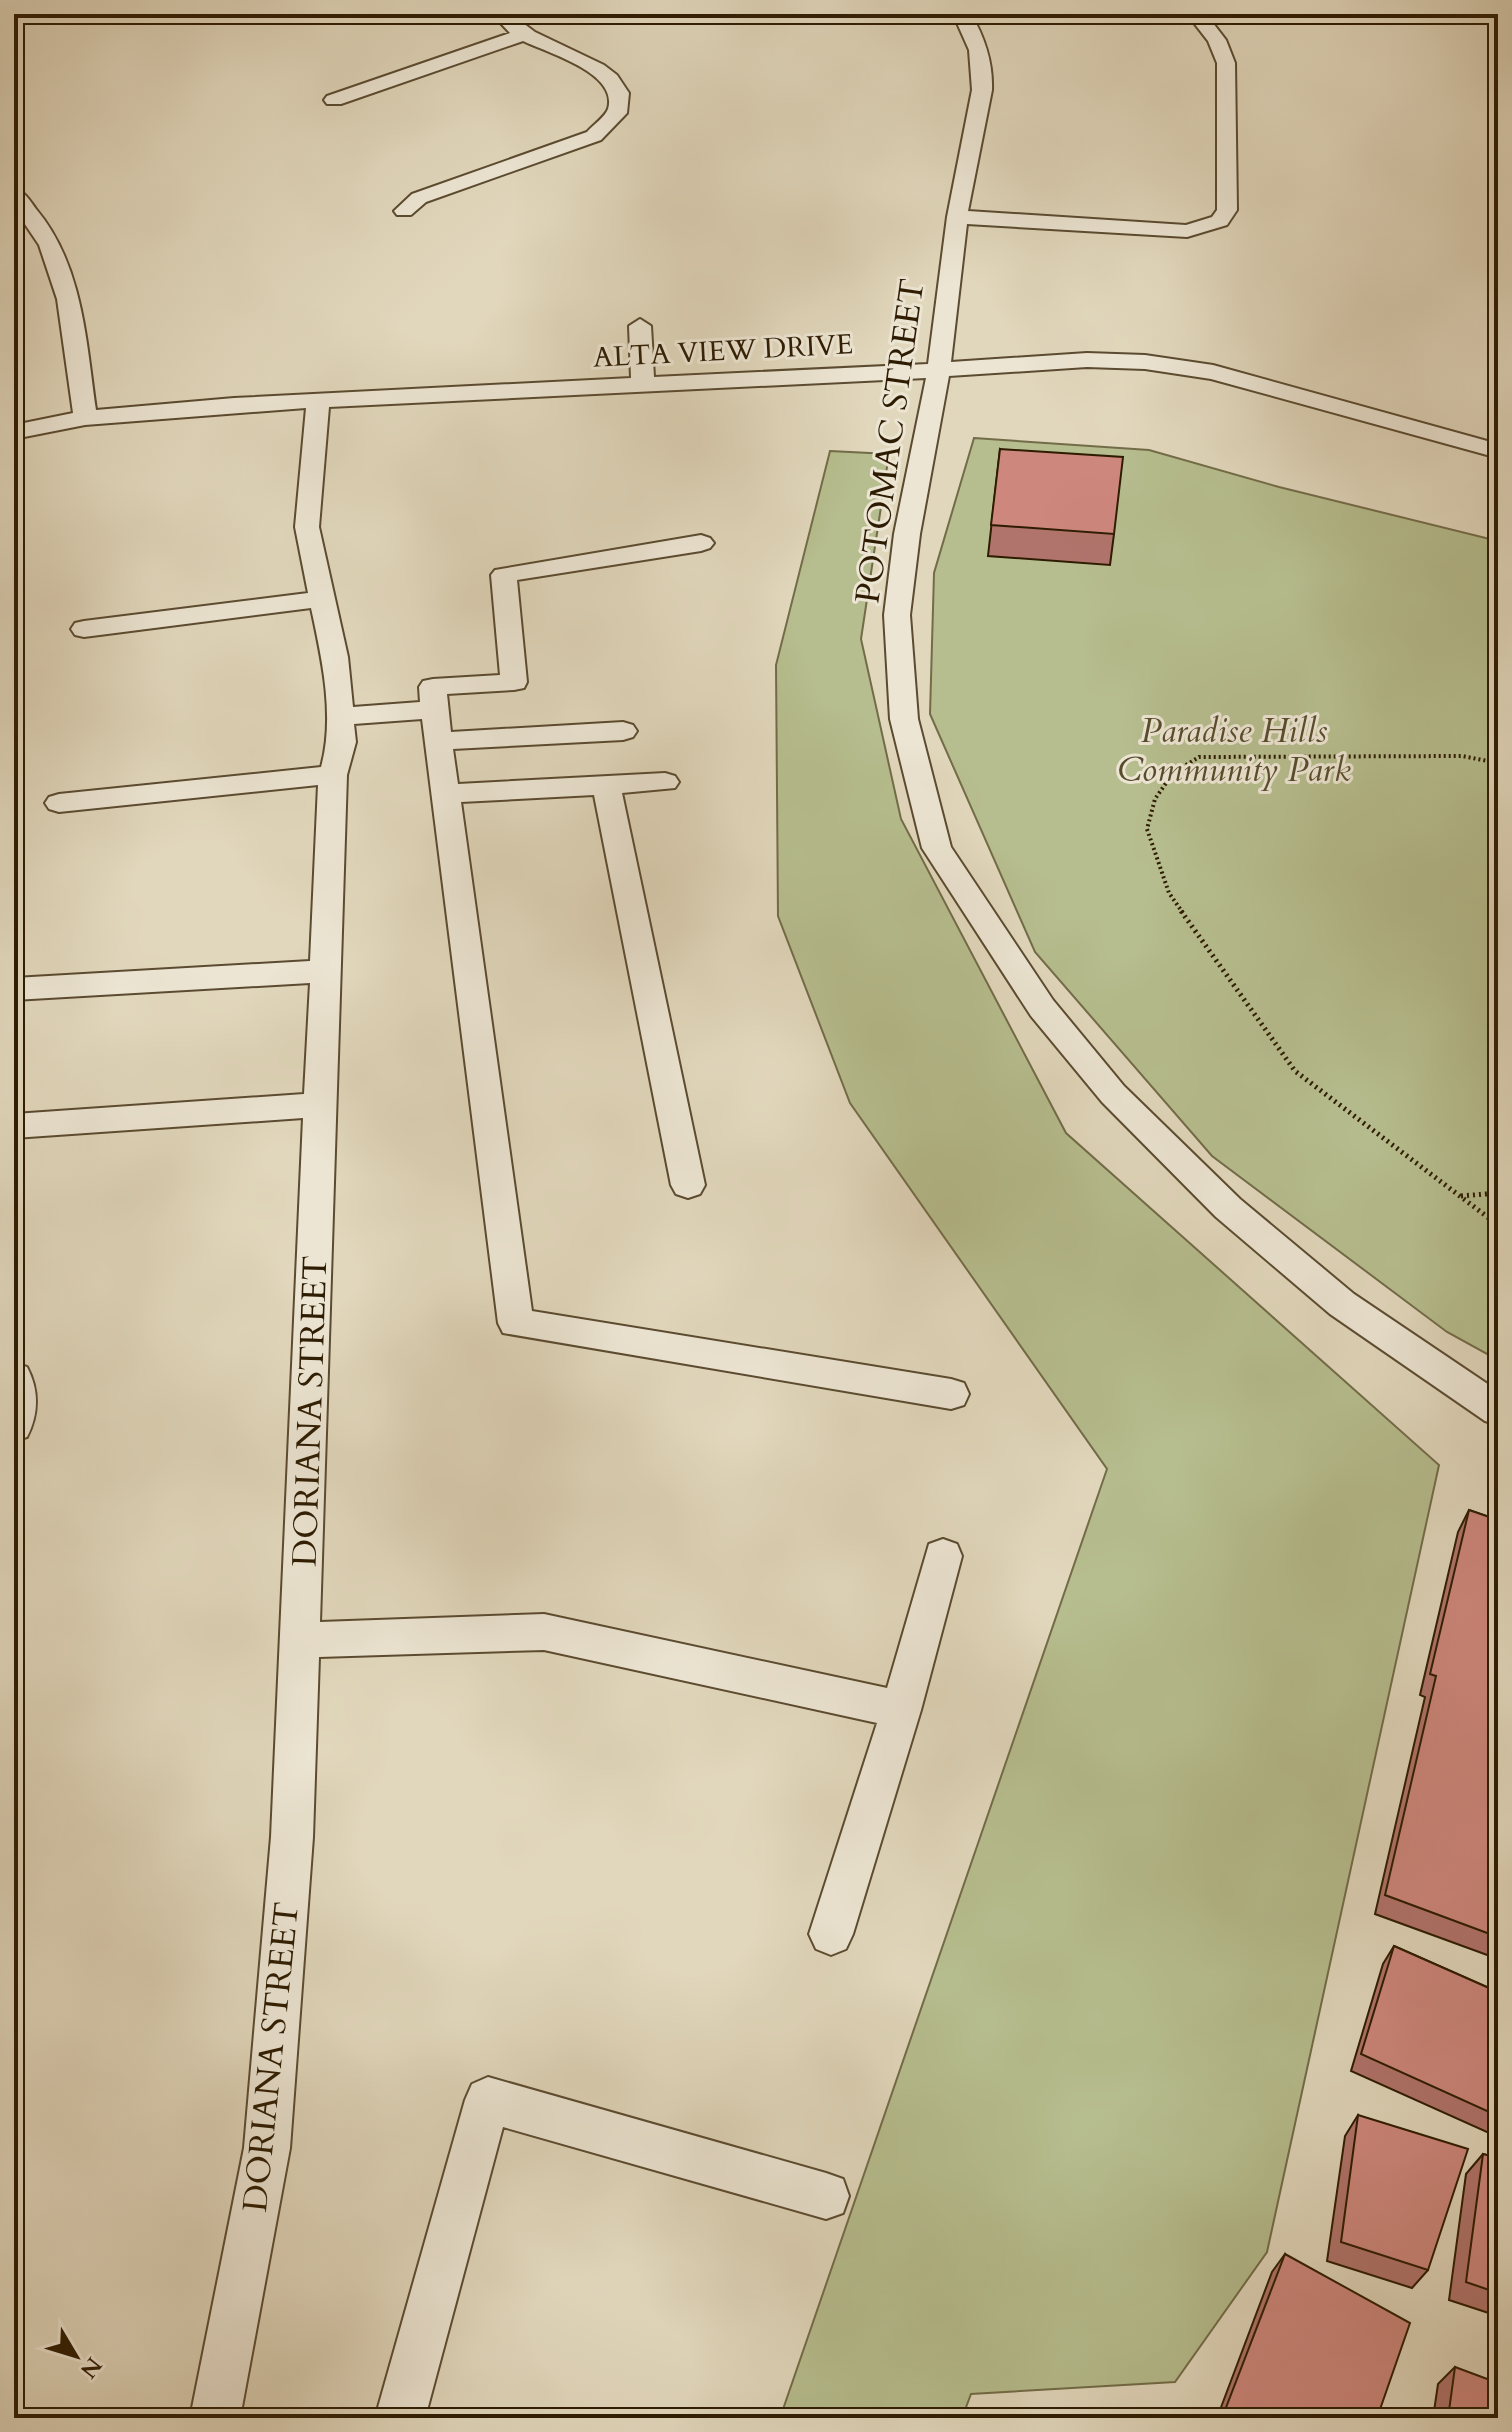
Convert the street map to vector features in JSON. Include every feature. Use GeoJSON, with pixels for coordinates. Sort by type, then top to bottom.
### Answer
{"type":"FeatureCollection","features":[{"type":"Feature","properties":{"kind":"street"},"geometry":{"type":"LineString","coordinates":[[404,211],[419,198],[594,136],[617,113],[619,93],[604,74],[524,34],[501,14]]}},
{"type":"Feature","properties":{"kind":"street","name":"POTOMAC STREET"},"geometry":{"type":"LineString","coordinates":[[962,14],[980,50],[984,69],[957,217],[939,370],[907,534],[897,615],[904,719],[937,848],[1042,1008],[1113,1094],[1228,1208],[1342,1304],[1498,1410]]}},
{"type":"Feature","properties":{"kind":"street"},"geometry":{"type":"LineString","coordinates":[[957,217],[1187,231],[1220,221],[1227,210],[1226,63],[1217,40],[1196,14]]}},
{"type":"Feature","properties":{"kind":"street"},"geometry":{"type":"LineString","coordinates":[[1402,14],[1498,18]]}},
{"type":"Feature","properties":{"kind":"street"},"geometry":{"type":"LineString","coordinates":[[334,100],[524,34]]}},
{"type":"Feature","properties":{"kind":"street"},"geometry":{"type":"LineString","coordinates":[[14,195],[41,226],[59,261],[85,418]]}},
{"type":"Feature","properties":{"kind":"street"},"geometry":{"type":"LineString","coordinates":[[640,326],[643,384]]}},
{"type":"Feature","properties":{"kind":"street","name":"ALTA VIEW DRIVE"},"geometry":{"type":"LineString","coordinates":[[14,432],[85,418],[234,405],[1087,360],[1188,367],[1498,451]]}},
{"type":"Feature","properties":{"kind":"street","name":"DORIANA STREET"},"geometry":{"type":"LineString","coordinates":[[215,2418],[267,2148],[292,1837],[333,775],[342,742],[335,657],[307,527],[318,402]]}},
{"type":"Feature","properties":{"kind":"street"},"geometry":{"type":"LineString","coordinates":[[701,543],[504,575],[514,682],[433,687],[444,794],[516,1323],[951,1394]]}},
{"type":"Feature","properties":{"kind":"street"},"geometry":{"type":"LineString","coordinates":[[84,629],[322,599]]}},
{"type":"Feature","properties":{"kind":"street"},"geometry":{"type":"LineString","coordinates":[[340,716],[436,725],[623,731]]}},
{"type":"Feature","properties":{"kind":"street"},"geometry":{"type":"LineString","coordinates":[[59,803],[333,775]]}},
{"type":"Feature","properties":{"kind":"street"},"geometry":{"type":"LineString","coordinates":[[444,794],[665,782]]}},
{"type":"Feature","properties":{"kind":"street"},"geometry":{"type":"LineString","coordinates":[[606,785],[688,1185]]}},
{"type":"Feature","properties":{"kind":"street"},"geometry":{"type":"LineString","coordinates":[[14,989],[326,971]]}},
{"type":"Feature","properties":{"kind":"street"},"geometry":{"type":"LineString","coordinates":[[14,1126],[321,1105]]}},
{"type":"Feature","properties":{"kind":"street"},"geometry":{"type":"LineString","coordinates":[[14,1377],[19,1392],[14,1426]]}},
{"type":"Feature","properties":{"kind":"street"},"geometry":{"type":"LineString","coordinates":[[831,1934],[901,1710],[943,1556]]}},
{"type":"Feature","properties":{"kind":"street"},"geometry":{"type":"LineString","coordinates":[[300,1640],[544,1632],[901,1710]]}},
{"type":"Feature","properties":{"kind":"street"},"geometry":{"type":"LineString","coordinates":[[400,2418],[488,2100],[826,2196]]}},
{"type":"Feature","properties":{"kind":"path"},"geometry":{"type":"LineString","coordinates":[[1498,763],[1462,756],[1199,757],[1173,773],[1155,799],[1147,829],[1169,893],[1295,1071],[1498,1225]]}},
{"type":"Feature","properties":{"kind":"path"},"geometry":{"type":"LineString","coordinates":[[1460,1196],[1498,1193]]}},
{"type":"Feature","properties":{"kind":"green space","name":"Paradise Hills Community Park"},"geometry":{"type":"Polygon","coordinates":[[[974,438],[1149,450],[1279,487],[1498,541],[1498,1360],[1447,1332],[1212,1156],[1035,952],[930,714],[934,573],[974,438]]]}},
{"type":"Feature","properties":{"kind":"green space"},"geometry":{"type":"Polygon","coordinates":[[[830,451],[889,454],[861,639],[901,819],[1066,1133],[1439,1465],[1267,2252],[1175,2382],[971,2394],[962,2418],[780,2418],[1107,1469],[850,1103],[778,916],[776,665],[830,451]]]}},
{"type":"Feature","properties":{"kind":"building"},"geometry":{"type":"Polygon","coordinates":[[[1000,449],[1123,457],[1114,534],[991,525],[1000,449]]]}},
{"type":"Feature","properties":{"kind":"building"},"geometry":{"type":"Polygon","coordinates":[[[1469,1510],[1498,1520],[1498,1937],[1385,1895],[1436,1676],[1430,1674],[1469,1510]]]}},
{"type":"Feature","properties":{"kind":"building"},"geometry":{"type":"Polygon","coordinates":[[[1394,1946],[1498,1992],[1498,2116],[1361,2054],[1394,1946]]]}},
{"type":"Feature","properties":{"kind":"building"},"geometry":{"type":"Polygon","coordinates":[[[1358,2115],[1468,2149],[1428,2270],[1341,2242],[1358,2115]]]}},
{"type":"Feature","properties":{"kind":"building"},"geometry":{"type":"Polygon","coordinates":[[[1483,2154],[1498,2158],[1498,2293],[1466,2282],[1483,2154]]]}},
{"type":"Feature","properties":{"kind":"building"},"geometry":{"type":"Polygon","coordinates":[[[1285,2254],[1410,2323],[1377,2418],[1222,2418],[1285,2254]]]}},
{"type":"Feature","properties":{"kind":"building"},"geometry":{"type":"Polygon","coordinates":[[[1455,2367],[1498,2383],[1498,2418],[1448,2418],[1455,2367]]]}}]}
